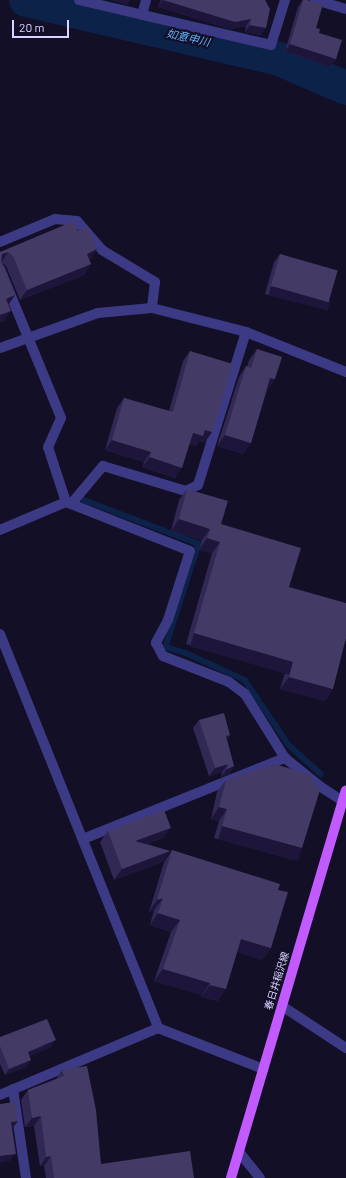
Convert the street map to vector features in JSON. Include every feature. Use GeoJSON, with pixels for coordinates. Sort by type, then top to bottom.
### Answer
{"type":"FeatureCollection","features":[{"type":"Feature","properties":{"kind":"main road","name":"春日井稲沢線"},"geometry":{"type":"LineString","coordinates":[[232,1178],[346,791]]}},
{"type":"Feature","properties":{"kind":"street"},"geometry":{"type":"LineString","coordinates":[[79,0],[271,45],[284,0]]}},
{"type":"Feature","properties":{"kind":"street"},"geometry":{"type":"LineString","coordinates":[[142,15],[146,0]]}},
{"type":"Feature","properties":{"kind":"street"},"geometry":{"type":"LineString","coordinates":[[315,0],[346,9]]}},
{"type":"Feature","properties":{"kind":"street"},"geometry":{"type":"LineString","coordinates":[[0,242],[55,219],[77,221],[102,250],[155,282],[152,308]]}},
{"type":"Feature","properties":{"kind":"street"},"geometry":{"type":"LineString","coordinates":[[0,269],[61,418],[48,447],[68,503],[190,550],[168,620],[156,643],[163,656],[229,682],[245,694],[286,758],[344,802]]}},
{"type":"Feature","properties":{"kind":"street"},"geometry":{"type":"LineString","coordinates":[[0,348],[28,336],[98,313],[152,308],[246,332],[346,372]]}},
{"type":"Feature","properties":{"kind":"street"},"geometry":{"type":"LineString","coordinates":[[0,530],[68,503],[103,466],[186,491],[198,485],[246,332]]}},
{"type":"Feature","properties":{"kind":"street"},"geometry":{"type":"LineString","coordinates":[[0,634],[158,1028]]}},
{"type":"Feature","properties":{"kind":"street"},"geometry":{"type":"LineString","coordinates":[[83,840],[286,758]]}},
{"type":"Feature","properties":{"kind":"street"},"geometry":{"type":"LineString","coordinates":[[282,1006],[346,1048]]}},
{"type":"Feature","properties":{"kind":"street"},"geometry":{"type":"LineString","coordinates":[[0,1095],[158,1028],[263,1069]]}},
{"type":"Feature","properties":{"kind":"street"},"geometry":{"type":"LineString","coordinates":[[13,1089],[26,1178]]}},
{"type":"Feature","properties":{"kind":"street"},"geometry":{"type":"LineString","coordinates":[[239,1152],[260,1178]]}},
{"type":"Feature","properties":{"kind":"building"},"geometry":{"type":"Polygon","coordinates":[[[163,0],[265,0],[270,9],[266,28],[250,25],[251,19],[235,22],[163,0]]]}},
{"type":"Feature","properties":{"kind":"building"},"geometry":{"type":"Polygon","coordinates":[[[303,0],[323,4],[316,28],[320,29],[319,33],[342,40],[336,59],[290,44],[303,0]]]}},
{"type":"Feature","properties":{"kind":"building"},"geometry":{"type":"Polygon","coordinates":[[[74,221],[78,231],[88,227],[97,249],[87,254],[91,264],[27,290],[13,256],[8,252],[2,254],[1,261],[15,295],[6,299],[11,311],[0,315],[0,252],[74,221]]]}},
{"type":"Feature","properties":{"kind":"building"},"geometry":{"type":"Polygon","coordinates":[[[280,254],[338,271],[329,302],[271,286],[280,254]]]}},
{"type":"Feature","properties":{"kind":"building"},"geometry":{"type":"Polygon","coordinates":[[[257,349],[282,357],[275,379],[270,378],[251,443],[225,435],[246,366],[251,368],[257,349]]]}},
{"type":"Feature","properties":{"kind":"building"},"geometry":{"type":"Polygon","coordinates":[[[190,351],[233,364],[212,432],[205,430],[203,436],[193,433],[182,468],[150,457],[151,452],[112,440],[124,398],[173,412],[190,351]]]}},
{"type":"Feature","properties":{"kind":"building"},"geometry":{"type":"Polygon","coordinates":[[[187,489],[228,501],[221,524],[301,548],[289,587],[346,603],[346,638],[333,689],[289,677],[293,662],[194,633],[220,542],[207,538],[210,529],[179,519],[187,489]]]}},
{"type":"Feature","properties":{"kind":"building"},"geometry":{"type":"Polygon","coordinates":[[[224,713],[230,735],[226,736],[234,766],[227,769],[228,764],[215,768],[199,720],[224,713]]]}},
{"type":"Feature","properties":{"kind":"building"},"geometry":{"type":"Polygon","coordinates":[[[274,764],[309,774],[320,790],[302,848],[222,826],[227,809],[219,807],[226,780],[274,764]]]}},
{"type":"Feature","properties":{"kind":"building"},"geometry":{"type":"Polygon","coordinates":[[[164,810],[171,828],[135,841],[170,851],[122,869],[108,831],[164,810]]]}},
{"type":"Feature","properties":{"kind":"building"},"geometry":{"type":"Polygon","coordinates":[[[172,850],[280,884],[278,890],[288,892],[271,948],[241,939],[226,989],[163,969],[180,920],[158,913],[163,898],[157,900],[172,850]]]}},
{"type":"Feature","properties":{"kind":"building"},"geometry":{"type":"Polygon","coordinates":[[[47,1019],[56,1040],[28,1052],[31,1060],[9,1069],[0,1046],[0,1037],[47,1019]]]}},
{"type":"Feature","properties":{"kind":"building"},"geometry":{"type":"Polygon","coordinates":[[[87,1066],[96,1110],[101,1164],[190,1151],[194,1178],[54,1178],[51,1156],[46,1157],[41,1116],[32,1118],[28,1090],[64,1076],[62,1070],[87,1066]]]}},
{"type":"Feature","properties":{"kind":"building"},"geometry":{"type":"Polygon","coordinates":[[[15,1102],[18,1121],[11,1122],[16,1154],[0,1156],[0,1104],[15,1102]]]}},
{"type":"Feature","properties":{"kind":"waterway","name":"如意申川"},"geometry":{"type":"LineString","coordinates":[[26,0],[279,59],[346,88]]}},
{"type":"Feature","properties":{"kind":"waterway"},"geometry":{"type":"LineString","coordinates":[[84,500],[199,544],[166,647],[186,653],[245,680],[289,745],[321,774]]}}]}
